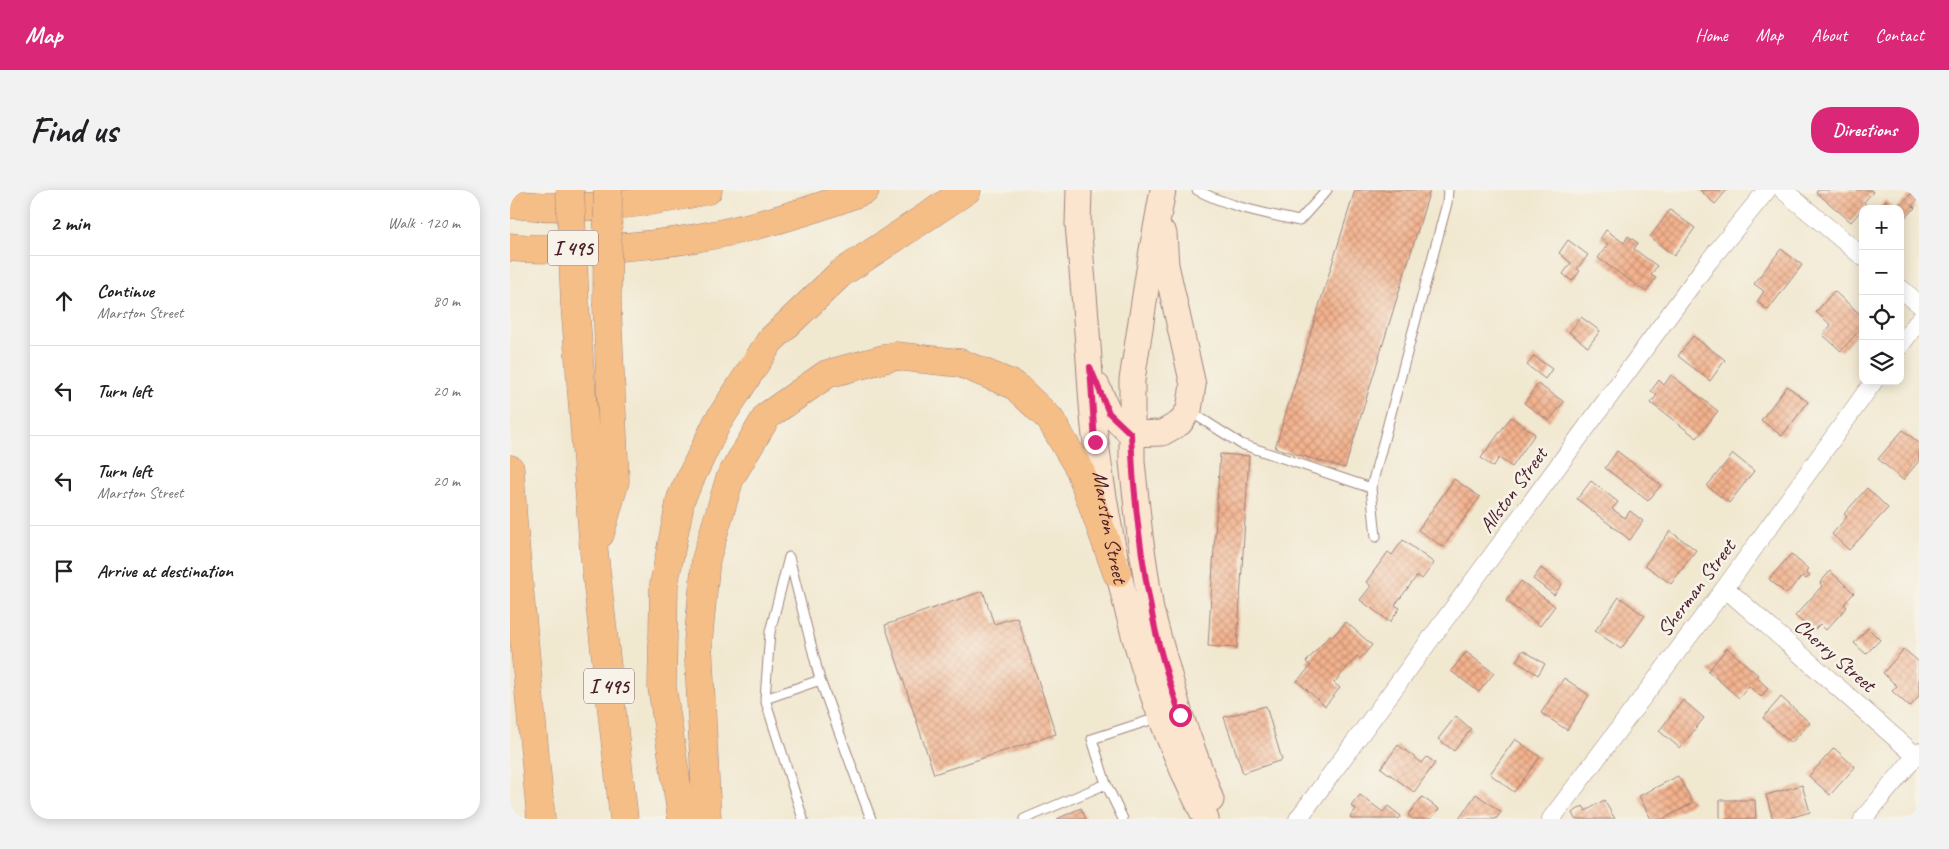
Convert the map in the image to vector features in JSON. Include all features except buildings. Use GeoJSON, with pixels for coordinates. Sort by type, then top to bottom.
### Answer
{"type":"FeatureCollection","features":[{"type":"Feature","properties":{"kind":"highway","name":"I 495"},"geometry":{"type":"LineString","coordinates":[[570,190],[575,306],[594,552],[624,819]]}},
{"type":"Feature","properties":{"kind":"highway"},"geometry":{"type":"LineString","coordinates":[[594,552],[615,481],[607,306],[608,190]]}},
{"type":"Feature","properties":{"kind":"highway"},"geometry":{"type":"LineString","coordinates":[[510,204],[549,206],[637,203],[671,199],[708,190]]}},
{"type":"Feature","properties":{"kind":"highway"},"geometry":{"type":"LineString","coordinates":[[510,247],[590,249],[650,245],[710,236],[800,213],[865,190]]}},
{"type":"Feature","properties":{"kind":"highway"},"geometry":{"type":"LineString","coordinates":[[682,819],[662,687],[664,584],[681,498],[717,423],[770,340],[840,274],[967,190]]}},
{"type":"Feature","properties":{"kind":"highway"},"geometry":{"type":"LineString","coordinates":[[707,819],[698,642],[706,559],[730,478],[767,416],[827,374],[894,356],[960,363],[1014,385],[1050,419],[1080,470],[1117,573]]}},
{"type":"Feature","properties":{"kind":"highway"},"geometry":{"type":"LineString","coordinates":[[510,469],[513,522],[540,819]]}},
{"type":"Feature","properties":{"kind":"main road","name":"Marston Street"},"geometry":{"type":"LineString","coordinates":[[1079,190],[1078,224],[1095,442],[1117,573],[1134,636],[1160,717],[1184,775],[1206,819]]}},
{"type":"Feature","properties":{"kind":"main road","name":"Marston Street"},"geometry":{"type":"LineString","coordinates":[[1162,194],[1132,380],[1132,462],[1151,610],[1180,715],[1217,819]]}},
{"type":"Feature","properties":{"kind":"main road"},"geometry":{"type":"LineString","coordinates":[[1090,367],[1109,413],[1131,434],[1162,434],[1180,424],[1189,410],[1192,384],[1166,265],[1162,194]]}},
{"type":"Feature","properties":{"kind":"street","name":"Allston Street"},"geometry":{"type":"LineString","coordinates":[[1298,819],[1703,269],[1738,223],[1767,190]]}},
{"type":"Feature","properties":{"kind":"street"},"geometry":{"type":"LineString","coordinates":[[1783,190],[1859,254]]}},
{"type":"Feature","properties":{"kind":"street"},"geometry":{"type":"LineString","coordinates":[[1904,291],[1919,304]]}},
{"type":"Feature","properties":{"kind":"street"},"geometry":{"type":"LineString","coordinates":[[1904,341],[1919,320]]}},
{"type":"Feature","properties":{"kind":"street","name":"Sherman Street"},"geometry":{"type":"LineString","coordinates":[[1551,819],[1725,588],[1871,385]]}},
{"type":"Feature","properties":{"kind":"street","name":"Cherry Street"},"geometry":{"type":"LineString","coordinates":[[1725,588],[1917,754]]}},
{"type":"Feature","properties":{"kind":"street"},"geometry":{"type":"LineString","coordinates":[[1862,819],[1917,754]]}},
{"type":"Feature","properties":{"kind":"lane"},"geometry":{"type":"LineString","coordinates":[[1197,190],[1214,199],[1299,221],[1327,190]]}},
{"type":"Feature","properties":{"kind":"lane"},"geometry":{"type":"LineString","coordinates":[[1376,537],[1371,488],[1447,204],[1448,190]]}},
{"type":"Feature","properties":{"kind":"lane"},"geometry":{"type":"LineString","coordinates":[[1189,410],[1241,444],[1371,488]]}},
{"type":"Feature","properties":{"kind":"lane"},"geometry":{"type":"LineString","coordinates":[[804,819],[765,699],[770,632],[788,557],[820,680],[871,819]]}},
{"type":"Feature","properties":{"kind":"lane"},"geometry":{"type":"LineString","coordinates":[[765,699],[820,680]]}},
{"type":"Feature","properties":{"kind":"lane"},"geometry":{"type":"LineString","coordinates":[[1123,819],[1106,784],[1092,739],[1160,717]]}},
{"type":"Feature","properties":{"kind":"lane"},"geometry":{"type":"LineString","coordinates":[[1024,819],[1106,784]]}},
{"type":"Feature","properties":{"kind":"route"},"geometry":{"type":"LineString","coordinates":[[1095,442],[1090,367],[1109,413],[1131,434],[1140,536],[1151,610],[1166,671],[1180,715]]}}]}
